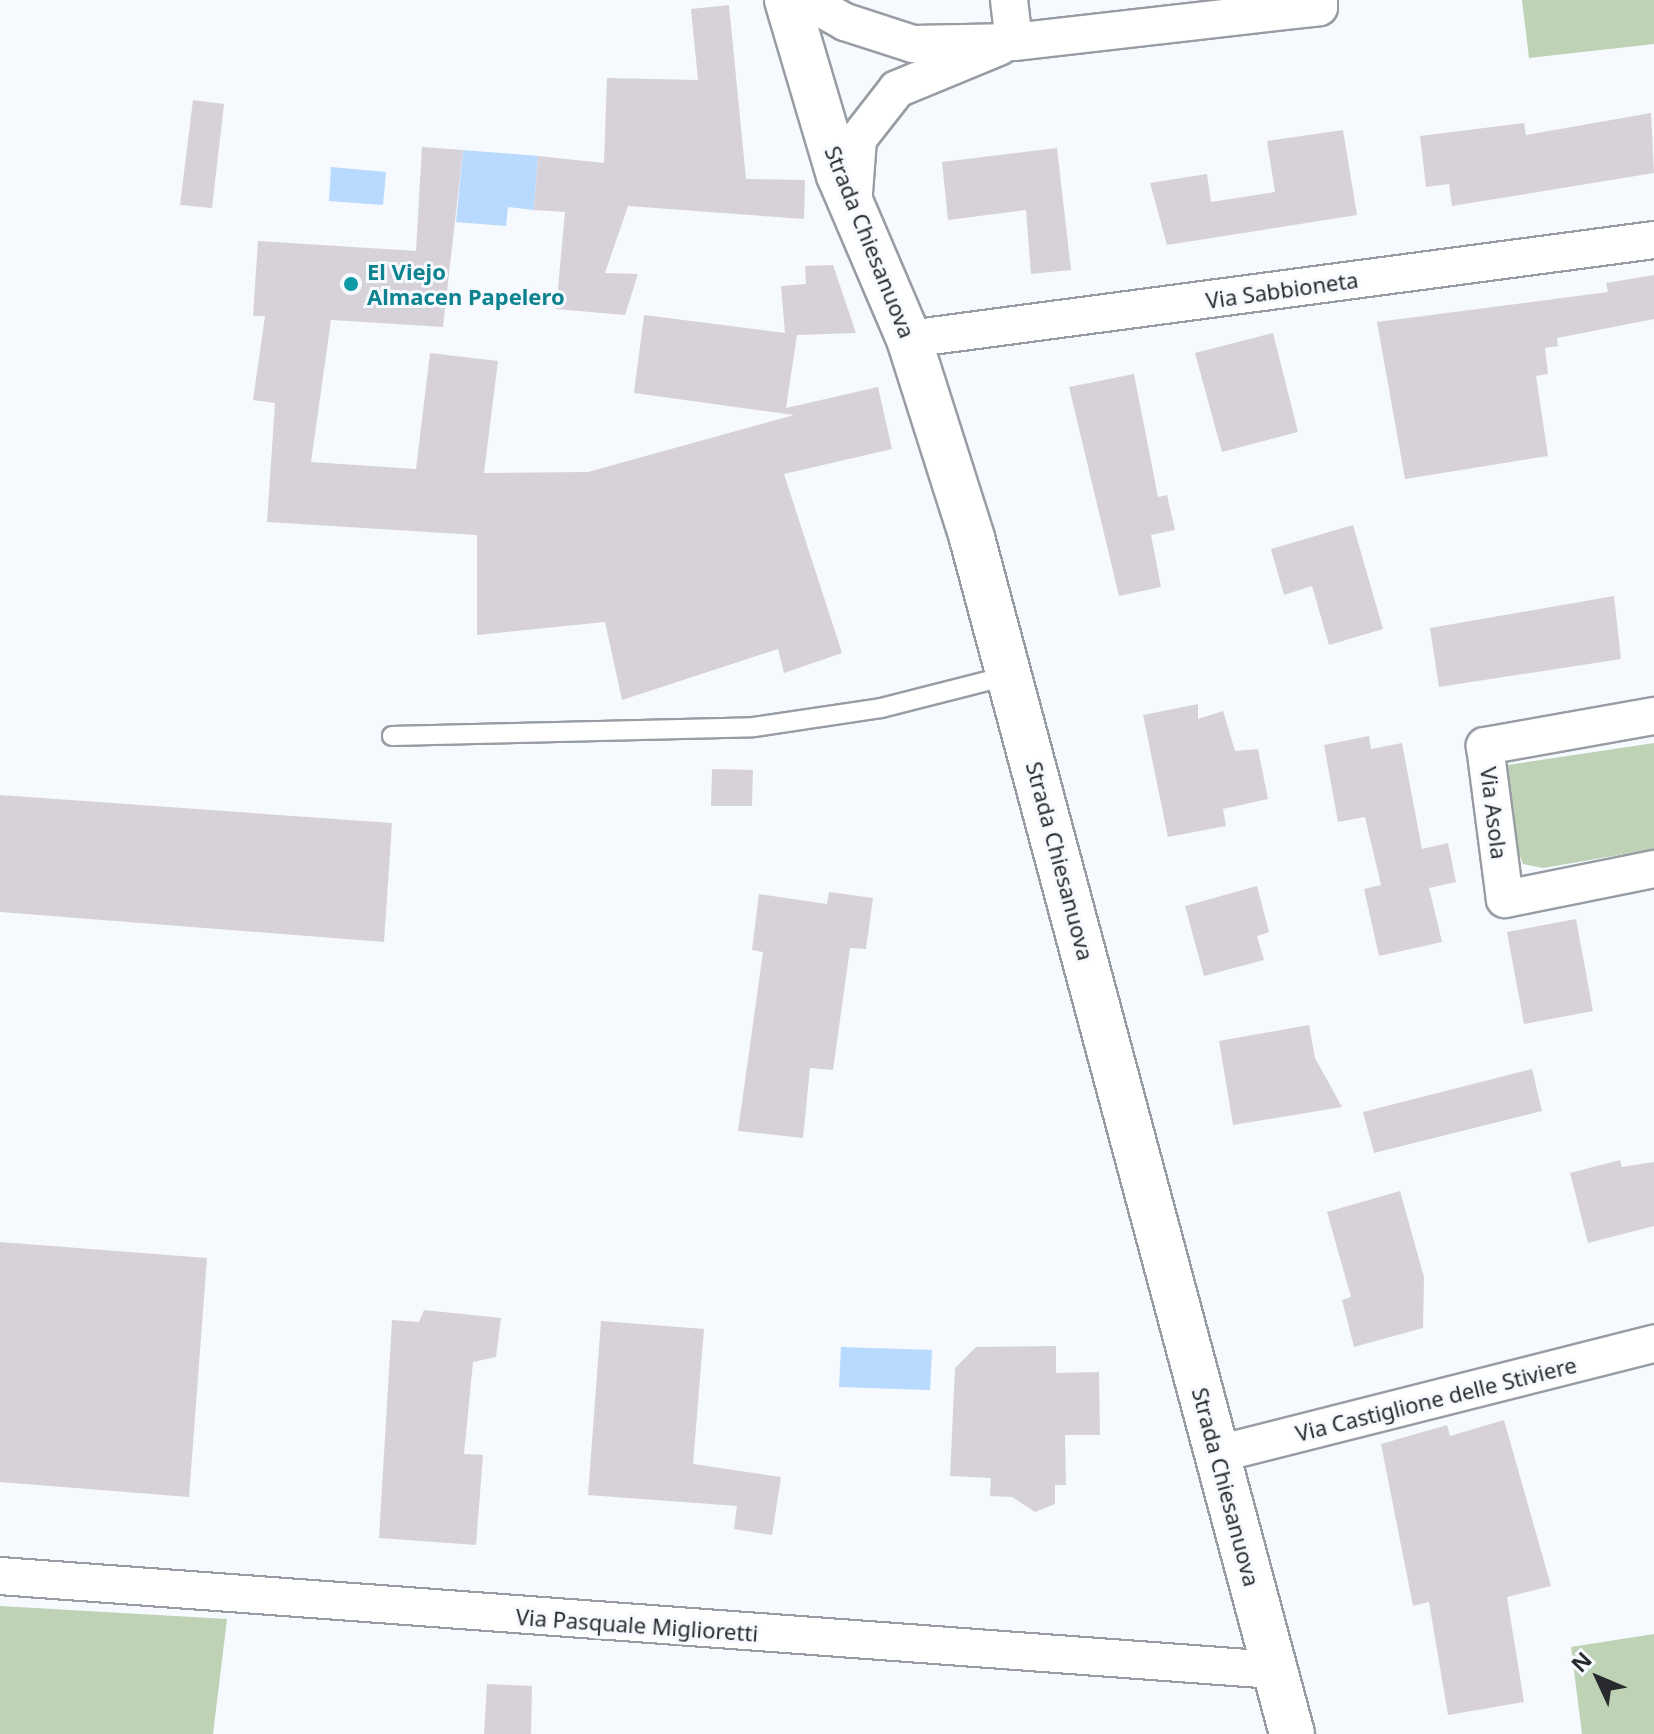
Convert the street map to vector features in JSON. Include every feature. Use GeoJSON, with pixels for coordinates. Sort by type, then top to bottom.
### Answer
{"type":"FeatureCollection","features":[{"type":"Feature","properties":{"kind":"main road","name":"Strada Chiesanuova"},"geometry":{"type":"LineString","coordinates":[[787,0],[853,208],[909,339],[1010,675],[1292,1734]]}},
{"type":"Feature","properties":{"kind":"street"},"geometry":{"type":"LineString","coordinates":[[806,0],[845,22],[913,44],[1014,42],[1319,7],[1319,0]]}},
{"type":"Feature","properties":{"kind":"street"},"geometry":{"type":"LineString","coordinates":[[1009,0],[1014,42]]}},
{"type":"Feature","properties":{"kind":"street"},"geometry":{"type":"LineString","coordinates":[[853,208],[858,139],[897,89],[1014,42]]}},
{"type":"Feature","properties":{"kind":"street","name":"Via Sabbioneta"},"geometry":{"type":"LineString","coordinates":[[909,339],[1654,240]]}},
{"type":"Feature","properties":{"kind":"street","name":"Via Asola"},"geometry":{"type":"LineString","coordinates":[[1654,716],[1485,746],[1505,899],[1654,869]]}},
{"type":"Feature","properties":{"kind":"street","name":"Via Castiglione delle Stiviere"},"geometry":{"type":"LineString","coordinates":[[1218,1454],[1654,1344]]}},
{"type":"Feature","properties":{"kind":"street","name":"Via Pasquale Miglioretti"},"geometry":{"type":"LineString","coordinates":[[0,1576],[1275,1670]]}},
{"type":"Feature","properties":{"kind":"lane"},"geometry":{"type":"LineString","coordinates":[[392,736],[754,727],[881,708],[1010,675]]}},
{"type":"Feature","properties":{"kind":"green space"},"geometry":{"type":"Polygon","coordinates":[[[1522,0],[1654,0],[1654,44],[1529,58],[1522,0]]]}},
{"type":"Feature","properties":{"kind":"green space"},"geometry":{"type":"Polygon","coordinates":[[[1654,743],[1654,849],[1543,868],[1523,864],[1511,833],[1508,765],[1654,743]]]}},
{"type":"Feature","properties":{"kind":"green space"},"geometry":{"type":"Polygon","coordinates":[[[0,1606],[227,1619],[213,1734],[0,1734],[0,1606]]]}},
{"type":"Feature","properties":{"kind":"green space"},"geometry":{"type":"Polygon","coordinates":[[[1654,1634],[1654,1734],[1582,1734],[1571,1647],[1654,1634]]]}},
{"type":"Feature","properties":{"kind":"water"},"geometry":{"type":"Polygon","coordinates":[[[463,150],[538,156],[534,210],[508,207],[506,226],[456,222],[463,150]]]}},
{"type":"Feature","properties":{"kind":"water"},"geometry":{"type":"Polygon","coordinates":[[[331,167],[386,172],[383,205],[329,201],[331,167]]]}},
{"type":"Feature","properties":{"kind":"water"},"geometry":{"type":"Polygon","coordinates":[[[841,1347],[932,1350],[930,1390],[839,1387],[841,1347]]]}},
{"type":"Feature","properties":{"kind":"building"},"geometry":{"type":"Polygon","coordinates":[[[729,5],[746,179],[805,180],[804,219],[628,206],[605,273],[638,274],[625,315],[556,309],[565,212],[534,210],[538,156],[604,163],[607,78],[698,80],[691,9],[729,5]]]}},
{"type":"Feature","properties":{"kind":"building"},"geometry":{"type":"Polygon","coordinates":[[[193,100],[224,104],[212,208],[180,205],[193,100]]]}},
{"type":"Feature","properties":{"kind":"building"},"geometry":{"type":"Polygon","coordinates":[[[1651,113],[1654,173],[1452,206],[1449,184],[1426,187],[1420,136],[1524,123],[1526,135],[1651,113]]]}},
{"type":"Feature","properties":{"kind":"building"},"geometry":{"type":"Polygon","coordinates":[[[1343,130],[1357,215],[1167,245],[1150,183],[1207,174],[1211,202],[1275,192],[1267,141],[1343,130]]]}},
{"type":"Feature","properties":{"kind":"building"},"geometry":{"type":"Polygon","coordinates":[[[422,147],[463,150],[443,327],[331,320],[311,462],[416,469],[430,353],[498,361],[484,473],[588,472],[794,415],[634,393],[644,315],[785,333],[781,286],[806,284],[805,266],[833,265],[856,333],[797,335],[786,408],[878,387],[892,449],[784,474],[842,653],[784,673],[778,649],[622,700],[605,622],[477,635],[477,535],[267,522],[275,403],[253,400],[265,316],[253,316],[258,241],[416,251],[422,147]]]}},
{"type":"Feature","properties":{"kind":"building"},"geometry":{"type":"Polygon","coordinates":[[[1057,148],[1071,270],[1031,274],[1026,210],[948,220],[942,162],[1057,148]]]}},
{"type":"Feature","properties":{"kind":"building"},"geometry":{"type":"Polygon","coordinates":[[[1654,275],[1654,319],[1557,338],[1558,346],[1545,348],[1548,374],[1536,376],[1548,456],[1405,479],[1377,322],[1608,292],[1606,283],[1654,275]]]}},
{"type":"Feature","properties":{"kind":"building"},"geometry":{"type":"Polygon","coordinates":[[[1273,333],[1298,432],[1222,452],[1195,353],[1273,333]]]}},
{"type":"Feature","properties":{"kind":"building"},"geometry":{"type":"Polygon","coordinates":[[[1134,374],[1158,497],[1167,495],[1175,530],[1151,535],[1161,587],[1119,596],[1069,387],[1134,374]]]}},
{"type":"Feature","properties":{"kind":"building"},"geometry":{"type":"Polygon","coordinates":[[[1353,525],[1383,629],[1329,645],[1312,586],[1284,595],[1271,549],[1353,525]]]}},
{"type":"Feature","properties":{"kind":"building"},"geometry":{"type":"Polygon","coordinates":[[[1614,596],[1621,659],[1439,687],[1430,628],[1614,596]]]}},
{"type":"Feature","properties":{"kind":"building"},"geometry":{"type":"Polygon","coordinates":[[[1198,704],[1198,719],[1223,711],[1235,751],[1258,749],[1268,799],[1223,809],[1226,826],[1168,837],[1143,715],[1198,704]]]}},
{"type":"Feature","properties":{"kind":"building"},"geometry":{"type":"Polygon","coordinates":[[[1369,736],[1371,749],[1402,743],[1422,849],[1448,843],[1456,882],[1429,888],[1442,942],[1379,956],[1364,889],[1381,885],[1365,817],[1338,822],[1324,745],[1369,736]]]}},
{"type":"Feature","properties":{"kind":"building"},"geometry":{"type":"Polygon","coordinates":[[[712,769],[753,770],[752,806],[711,806],[712,769]]]}},
{"type":"Feature","properties":{"kind":"building"},"geometry":{"type":"Polygon","coordinates":[[[0,795],[392,823],[384,942],[0,912],[0,795]]]}},
{"type":"Feature","properties":{"kind":"building"},"geometry":{"type":"Polygon","coordinates":[[[1257,886],[1269,932],[1257,936],[1264,960],[1204,976],[1185,906],[1257,886]]]}},
{"type":"Feature","properties":{"kind":"building"},"geometry":{"type":"Polygon","coordinates":[[[829,892],[873,898],[866,949],[850,948],[833,1070],[810,1068],[803,1138],[738,1131],[763,952],[752,950],[759,894],[827,904],[829,892]]]}},
{"type":"Feature","properties":{"kind":"building"},"geometry":{"type":"Polygon","coordinates":[[[1576,919],[1593,1011],[1524,1024],[1507,932],[1576,919]]]}},
{"type":"Feature","properties":{"kind":"building"},"geometry":{"type":"Polygon","coordinates":[[[1309,1025],[1315,1058],[1342,1107],[1233,1125],[1219,1041],[1309,1025]]]}},
{"type":"Feature","properties":{"kind":"building"},"geometry":{"type":"Polygon","coordinates":[[[1532,1069],[1542,1111],[1374,1153],[1363,1112],[1532,1069]]]}},
{"type":"Feature","properties":{"kind":"building"},"geometry":{"type":"Polygon","coordinates":[[[1620,1160],[1622,1167],[1654,1162],[1654,1226],[1588,1243],[1570,1173],[1620,1160]]]}},
{"type":"Feature","properties":{"kind":"building"},"geometry":{"type":"Polygon","coordinates":[[[1400,1191],[1424,1277],[1423,1328],[1354,1347],[1342,1300],[1351,1297],[1327,1212],[1400,1191]]]}},
{"type":"Feature","properties":{"kind":"building"},"geometry":{"type":"Polygon","coordinates":[[[0,1242],[207,1258],[189,1497],[0,1482],[0,1242]]]}},
{"type":"Feature","properties":{"kind":"building"},"geometry":{"type":"Polygon","coordinates":[[[424,1310],[501,1318],[496,1357],[473,1362],[464,1454],[483,1455],[476,1545],[379,1538],[392,1320],[419,1322],[424,1310]]]}},
{"type":"Feature","properties":{"kind":"building"},"geometry":{"type":"Polygon","coordinates":[[[601,1321],[704,1329],[693,1464],[781,1477],[772,1535],[734,1529],[737,1506],[588,1495],[601,1321]]]}},
{"type":"Feature","properties":{"kind":"building"},"geometry":{"type":"Polygon","coordinates":[[[1056,1346],[1056,1373],[1099,1372],[1100,1435],[1065,1435],[1066,1485],[1055,1485],[1055,1504],[1035,1512],[1012,1497],[990,1496],[991,1478],[950,1476],[955,1368],[976,1347],[1056,1346]]]}},
{"type":"Feature","properties":{"kind":"building"},"geometry":{"type":"Polygon","coordinates":[[[1504,1420],[1551,1586],[1507,1597],[1524,1702],[1448,1715],[1429,1602],[1413,1606],[1381,1444],[1447,1425],[1450,1436],[1504,1420]]]}},
{"type":"Feature","properties":{"kind":"building"},"geometry":{"type":"Polygon","coordinates":[[[487,1684],[532,1686],[531,1734],[484,1734],[487,1684]]]}},
{"type":"Feature","properties":{"kind":"place","name":"El Viejo Almacen Papelero"},"geometry":{"type":"Point","coordinates":[351,284]}}]}
